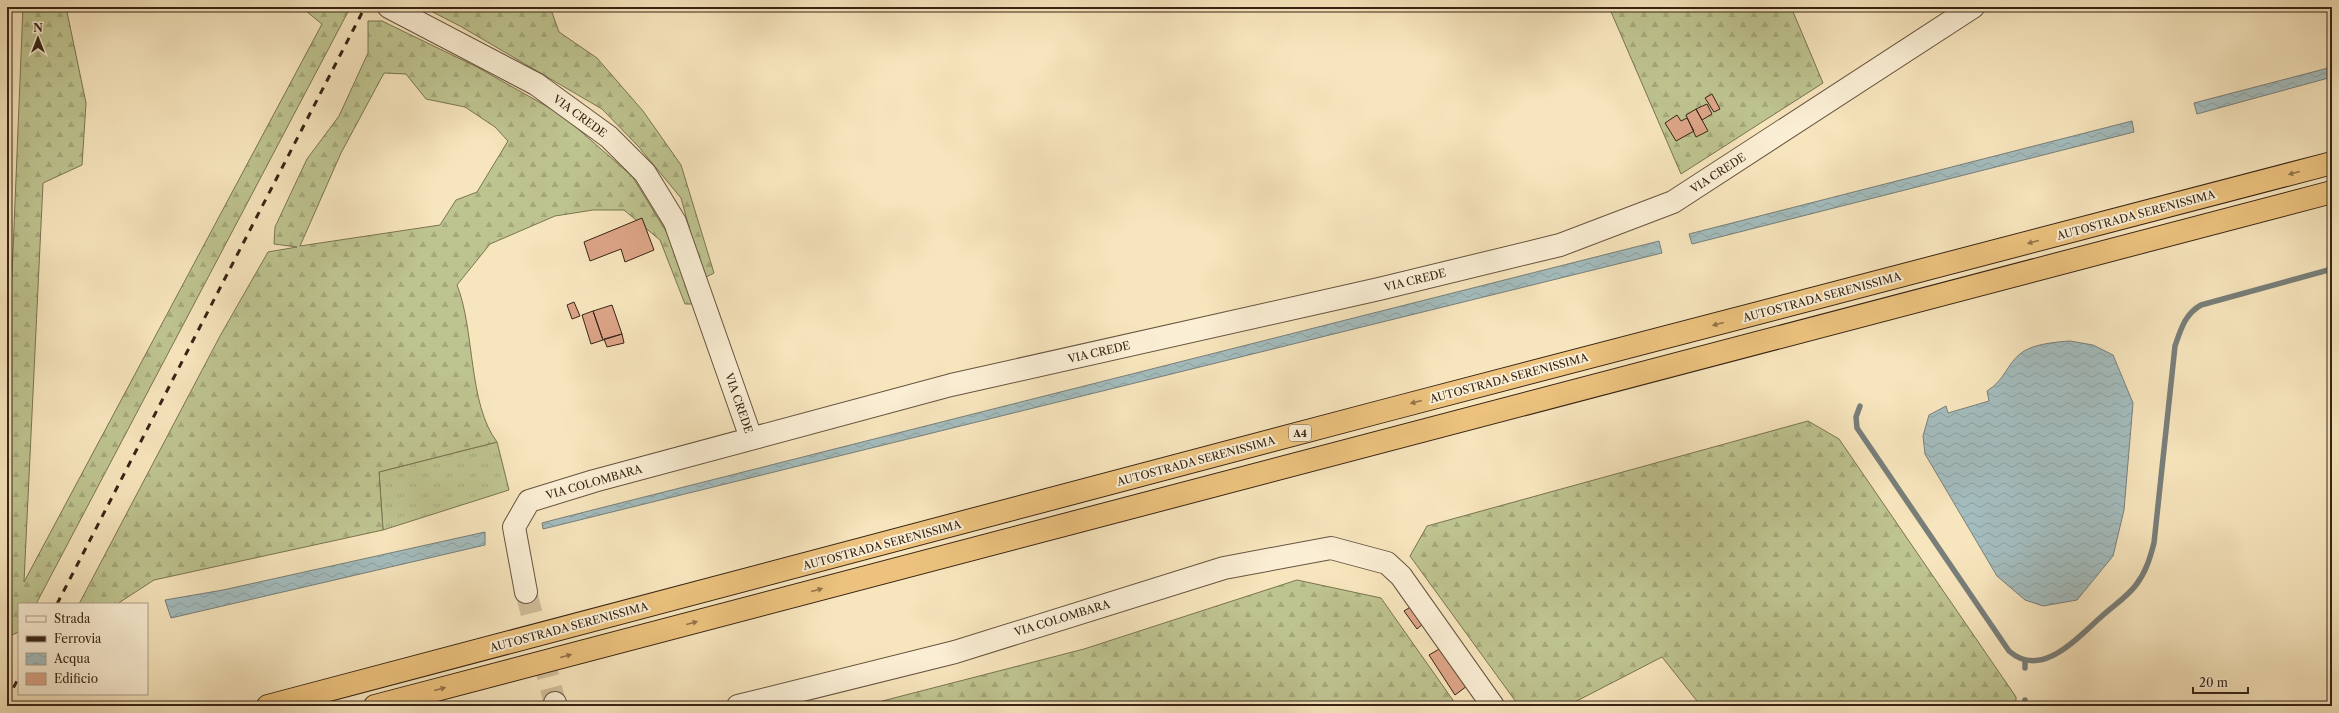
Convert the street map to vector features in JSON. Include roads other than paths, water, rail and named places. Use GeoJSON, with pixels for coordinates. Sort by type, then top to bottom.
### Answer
{"type":"FeatureCollection","features":[{"type":"Feature","properties":{"kind":"highway","name":"AUTOSTRADA SERENISSIMA"},"geometry":{"type":"LineString","coordinates":[[268,706],[1380,412],[2332,163]]}},
{"type":"Feature","properties":{"kind":"highway"},"geometry":{"type":"LineString","coordinates":[[376,706],[1395,436],[2332,192]]}},
{"type":"Feature","properties":{"kind":"street","name":"VIA CREDE"},"geometry":{"type":"LineString","coordinates":[[389,7],[536,84],[609,137],[645,173],[675,222],[751,438],[951,385],[1379,289],[1560,245],[1674,202],[1974,7]]}},
{"type":"Feature","properties":{"kind":"street","name":"VIA COLOMBARA"},"geometry":{"type":"LineString","coordinates":[[526,592],[514,527],[528,501],[751,438]]}},
{"type":"Feature","properties":{"kind":"street","name":"VIA COLOMBARA"},"geometry":{"type":"LineString","coordinates":[[738,706],[955,652],[1224,568],[1331,548],[1387,563],[1401,576],[1493,706]]}},
{"type":"Feature","properties":{"kind":"water"},"geometry":{"type":"Polygon","coordinates":[[[2332,67],[2332,77],[2197,114],[2194,103],[2332,67]]]}},
{"type":"Feature","properties":{"kind":"water"},"geometry":{"type":"Polygon","coordinates":[[[2132,121],[2134,132],[1692,244],[1689,234],[2132,121]]]}},
{"type":"Feature","properties":{"kind":"water"},"geometry":{"type":"Polygon","coordinates":[[[1659,241],[1662,253],[543,529],[542,523],[557,519],[1659,241]]]}},
{"type":"Feature","properties":{"kind":"water"},"geometry":{"type":"Polygon","coordinates":[[[2070,341],[2093,345],[2113,355],[2133,403],[2124,510],[2113,556],[2077,600],[2043,606],[2025,600],[1997,576],[1925,454],[1923,436],[1929,415],[1946,406],[1948,413],[1989,401],[1987,391],[1998,382],[2012,362],[2020,354],[2030,348],[2044,344],[2070,341]]]}},
{"type":"Feature","properties":{"kind":"water"},"geometry":{"type":"Polygon","coordinates":[[[485,532],[485,545],[171,618],[165,600],[223,590],[485,532]]]}},
{"type":"Feature","properties":{"kind":"waterway"},"geometry":{"type":"LineString","coordinates":[[1860,406],[1856,417],[1857,428],[2009,651],[2021,659],[2034,661],[2047,658],[2071,644],[2128,594],[2136,585],[2147,565],[2154,543],[2175,346],[2187,317],[2201,305],[2332,269]]}},
{"type":"Feature","properties":{"kind":"waterway"},"geometry":{"type":"LineString","coordinates":[[2025,660],[2025,668]]}},
{"type":"Feature","properties":{"kind":"waterway"},"geometry":{"type":"LineString","coordinates":[[2025,700],[2025,706]]}},
{"type":"Feature","properties":{"kind":"tunnel"},"geometry":{"type":"LineString","coordinates":[[526,592],[555,703]]}},
{"type":"Feature","properties":{"kind":"railway"},"geometry":{"type":"LineString","coordinates":[[58,603],[365,7]]}},
{"type":"Feature","properties":{"kind":"railway"},"geometry":{"type":"LineString","coordinates":[[7,700],[18,679]]}}]}
